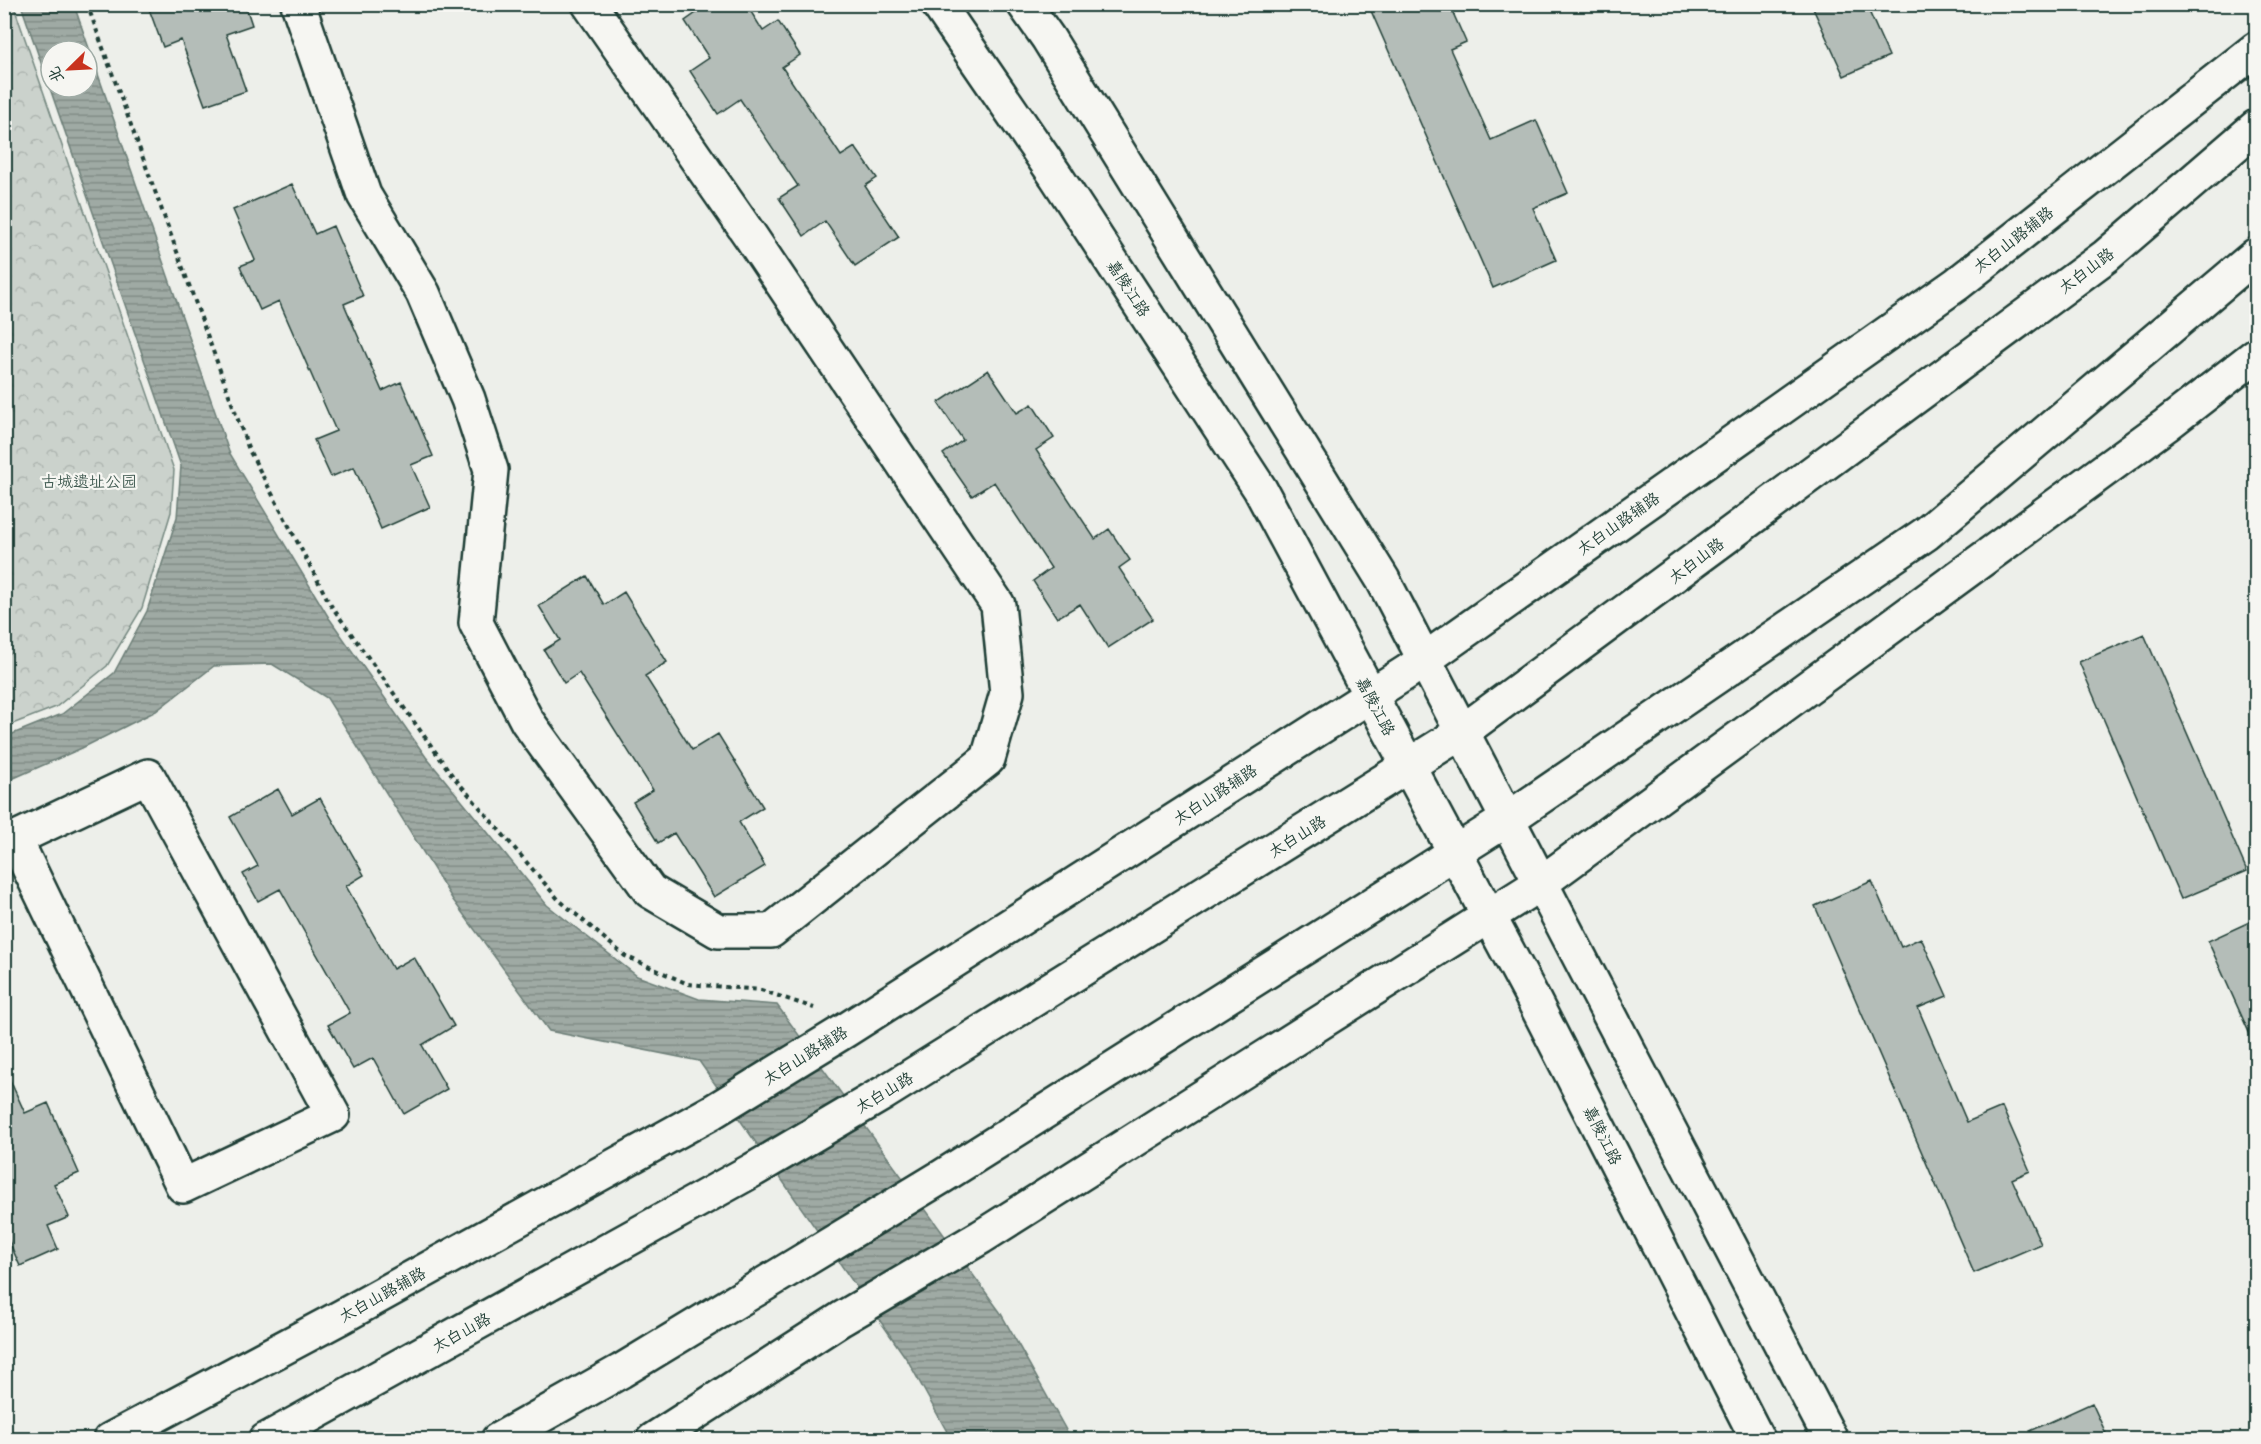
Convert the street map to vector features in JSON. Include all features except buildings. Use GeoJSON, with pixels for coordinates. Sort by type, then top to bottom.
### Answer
{"type":"FeatureCollection","features":[{"type":"Feature","properties":{"kind":"street"},"geometry":{"type":"LineString","coordinates":[[298,4],[364,195],[423,293],[468,399],[491,470],[476,623],[527,721],[650,891],[718,931],[771,931],[988,759],[1007,693],[998,605],[751,237],[589,4]]}},
{"type":"Feature","properties":{"kind":"street","name":"嘉陵江路"},"geometry":{"type":"LineString","coordinates":[[938,4],[1056,176],[1260,489],[1489,917],[1758,1440]]}},
{"type":"Feature","properties":{"kind":"street"},"geometry":{"type":"LineString","coordinates":[[1024,4],[1054,48],[1383,580],[1831,1440]]}},
{"type":"Feature","properties":{"kind":"street","name":"太白山路辅路"},"geometry":{"type":"LineString","coordinates":[[110,1440],[343,1316],[712,1112],[851,1026],[1424,660],[1957,284],[2256,49]]}},
{"type":"Feature","properties":{"kind":"street","name":"太白山路"},"geometry":{"type":"LineString","coordinates":[[266,1440],[753,1170],[884,1093],[1462,732],[2106,256],[2256,127]]}},
{"type":"Feature","properties":{"kind":"street"},"geometry":{"type":"LineString","coordinates":[[498,1440],[621,1371],[943,1176],[1508,819],[1927,533],[2256,255]]}},
{"type":"Feature","properties":{"kind":"street"},"geometry":{"type":"LineString","coordinates":[[653,1440],[841,1319],[981,1238],[1541,883],[2166,425],[2256,355]]}},
{"type":"Feature","properties":{"kind":"street"},"geometry":{"type":"LineString","coordinates":[[148,776],[333,1115],[183,1186],[10,842],[148,776]]}},
{"type":"Feature","properties":{"kind":"path"},"geometry":{"type":"LineString","coordinates":[[87,4],[249,450],[330,604],[452,775],[558,899],[625,956],[688,984],[761,990],[851,1026]]}},
{"type":"Feature","properties":{"kind":"green space","name":"古城遗址公园"},"geometry":{"type":"Polygon","coordinates":[[[13,4],[39,79],[39,99],[46,99],[174,470],[171,512],[142,608],[107,666],[56,707],[5,727],[4,5],[13,4]]]}},
{"type":"Feature","properties":{"kind":"shaded area"},"geometry":{"type":"Polygon","coordinates":[[[21,5],[74,5],[86,39],[39,39],[39,57],[21,5]]]}},
{"type":"Feature","properties":{"kind":"shaded area"},"geometry":{"type":"Polygon","coordinates":[[[99,77],[229,452],[329,618],[426,757],[547,905],[637,976],[699,999],[777,1005],[1000,1312],[1071,1439],[951,1439],[908,1361],[699,1061],[549,1031],[453,900],[327,698],[272,664],[214,666],[156,711],[82,748],[5,782],[5,737],[62,714],[114,673],[147,611],[177,517],[181,466],[54,99],[99,99],[99,77]]]}}]}
